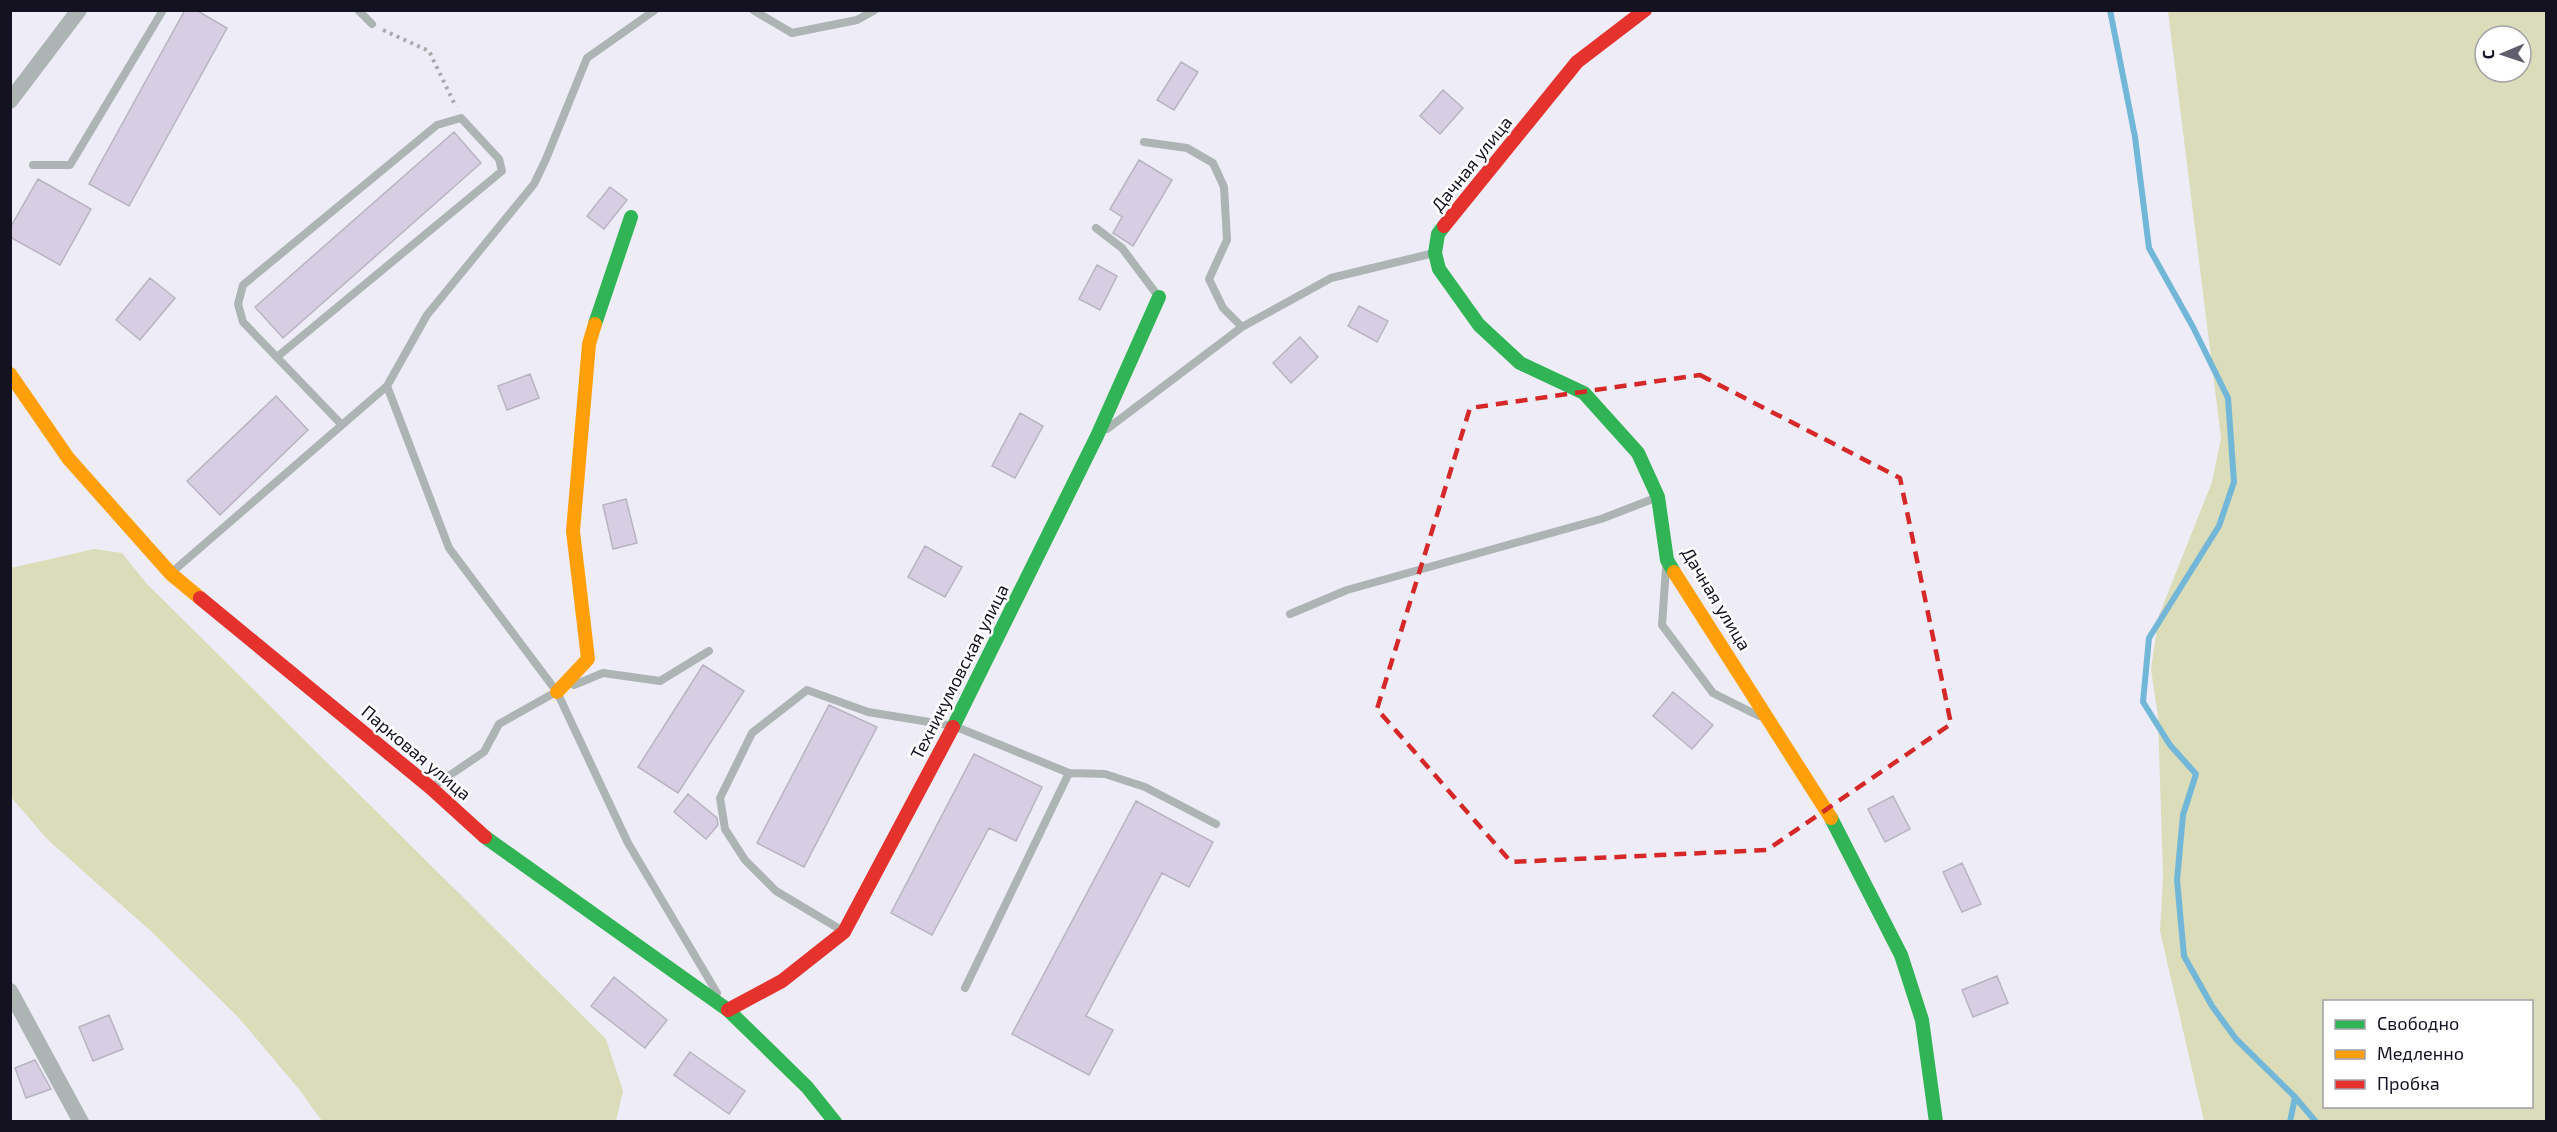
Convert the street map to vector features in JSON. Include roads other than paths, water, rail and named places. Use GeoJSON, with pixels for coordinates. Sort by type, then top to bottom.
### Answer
{"type":"FeatureCollection","features":[{"type":"Feature","properties":{"kind":"street"},"geometry":{"type":"LineString","coordinates":[[10,101],[79,10]]}},
{"type":"Feature","properties":{"kind":"street","name":"Дачная улица"},"geometry":{"type":"LineString","coordinates":[[1646,10],[1577,62],[1438,234],[1435,253],[1439,269],[1479,325],[1520,363],[1584,393],[1638,453],[1658,497],[1667,560],[1826,808],[1902,956],[1922,1020],[1936,1122]]}},
{"type":"Feature","properties":{"kind":"street"},"geometry":{"type":"LineString","coordinates":[[556,692],[588,659],[573,531],[589,344],[631,217]]}},
{"type":"Feature","properties":{"kind":"street","name":"Техникумовская улица"},"geometry":{"type":"LineString","coordinates":[[728,1010],[782,981],[843,932],[954,726],[1098,436],[1159,297]]}},
{"type":"Feature","properties":{"kind":"street","name":"Парковая улица"},"geometry":{"type":"LineString","coordinates":[[10,374],[68,458],[171,574],[431,788],[482,835],[728,1010],[807,1087],[834,1122]]}},
{"type":"Feature","properties":{"kind":"street"},"geometry":{"type":"LineString","coordinates":[[10,991],[81,1122]]}},
{"type":"Feature","properties":{"kind":"lane"},"geometry":{"type":"LineString","coordinates":[[33,165],[70,165],[163,10]]}},
{"type":"Feature","properties":{"kind":"lane"},"geometry":{"type":"LineString","coordinates":[[358,10],[372,24]]}},
{"type":"Feature","properties":{"kind":"lane"},"geometry":{"type":"LineString","coordinates":[[171,574],[340,424],[387,386],[428,315],[534,184],[587,58],[655,10]]}},
{"type":"Feature","properties":{"kind":"lane"},"geometry":{"type":"LineString","coordinates":[[753,10],[792,33],[857,20],[875,10]]}},
{"type":"Feature","properties":{"kind":"lane"},"geometry":{"type":"LineString","coordinates":[[277,357],[502,171],[499,159],[461,118],[437,125],[243,285],[238,304],[243,322],[340,424]]}},
{"type":"Feature","properties":{"kind":"lane"},"geometry":{"type":"LineString","coordinates":[[1144,142],[1187,148],[1213,163],[1224,187],[1227,240],[1209,279],[1222,308],[1242,327]]}},
{"type":"Feature","properties":{"kind":"lane"},"geometry":{"type":"LineString","coordinates":[[1096,228],[1122,248],[1159,297]]}},
{"type":"Feature","properties":{"kind":"lane"},"geometry":{"type":"LineString","coordinates":[[1098,436],[1242,327],[1331,278],[1435,253]]}},
{"type":"Feature","properties":{"kind":"lane"},"geometry":{"type":"LineString","coordinates":[[387,386],[449,548],[556,692],[628,843],[728,1010]]}},
{"type":"Feature","properties":{"kind":"lane"},"geometry":{"type":"LineString","coordinates":[[1290,614],[1347,590],[1601,519],[1658,497]]}},
{"type":"Feature","properties":{"kind":"lane"},"geometry":{"type":"LineString","coordinates":[[1667,560],[1662,625],[1713,693],[1770,721]]}},
{"type":"Feature","properties":{"kind":"lane"},"geometry":{"type":"LineString","coordinates":[[431,788],[484,752],[499,724],[556,692],[603,673],[660,681],[709,651]]}},
{"type":"Feature","properties":{"kind":"lane"},"geometry":{"type":"LineString","coordinates":[[843,932],[776,891],[745,860],[725,829],[720,798],[752,733],[807,690],[868,712],[954,726],[1070,773],[1105,774],[1135,784],[1216,824]]}},
{"type":"Feature","properties":{"kind":"lane"},"geometry":{"type":"LineString","coordinates":[[964,988],[1070,773]]}},
{"type":"Feature","properties":{"kind":"waterway"},"geometry":{"type":"LineString","coordinates":[[2110,10],[2135,137],[2149,248],[2193,327],[2228,398],[2234,482],[2219,526],[2149,638],[2143,702],[2170,745],[2196,774],[2183,815],[2177,880],[2184,956],[2212,1006],[2236,1039],[2295,1097],[2290,1122]]}},
{"type":"Feature","properties":{"kind":"waterway"},"geometry":{"type":"LineString","coordinates":[[2295,1097],[2316,1122]]}}]}
